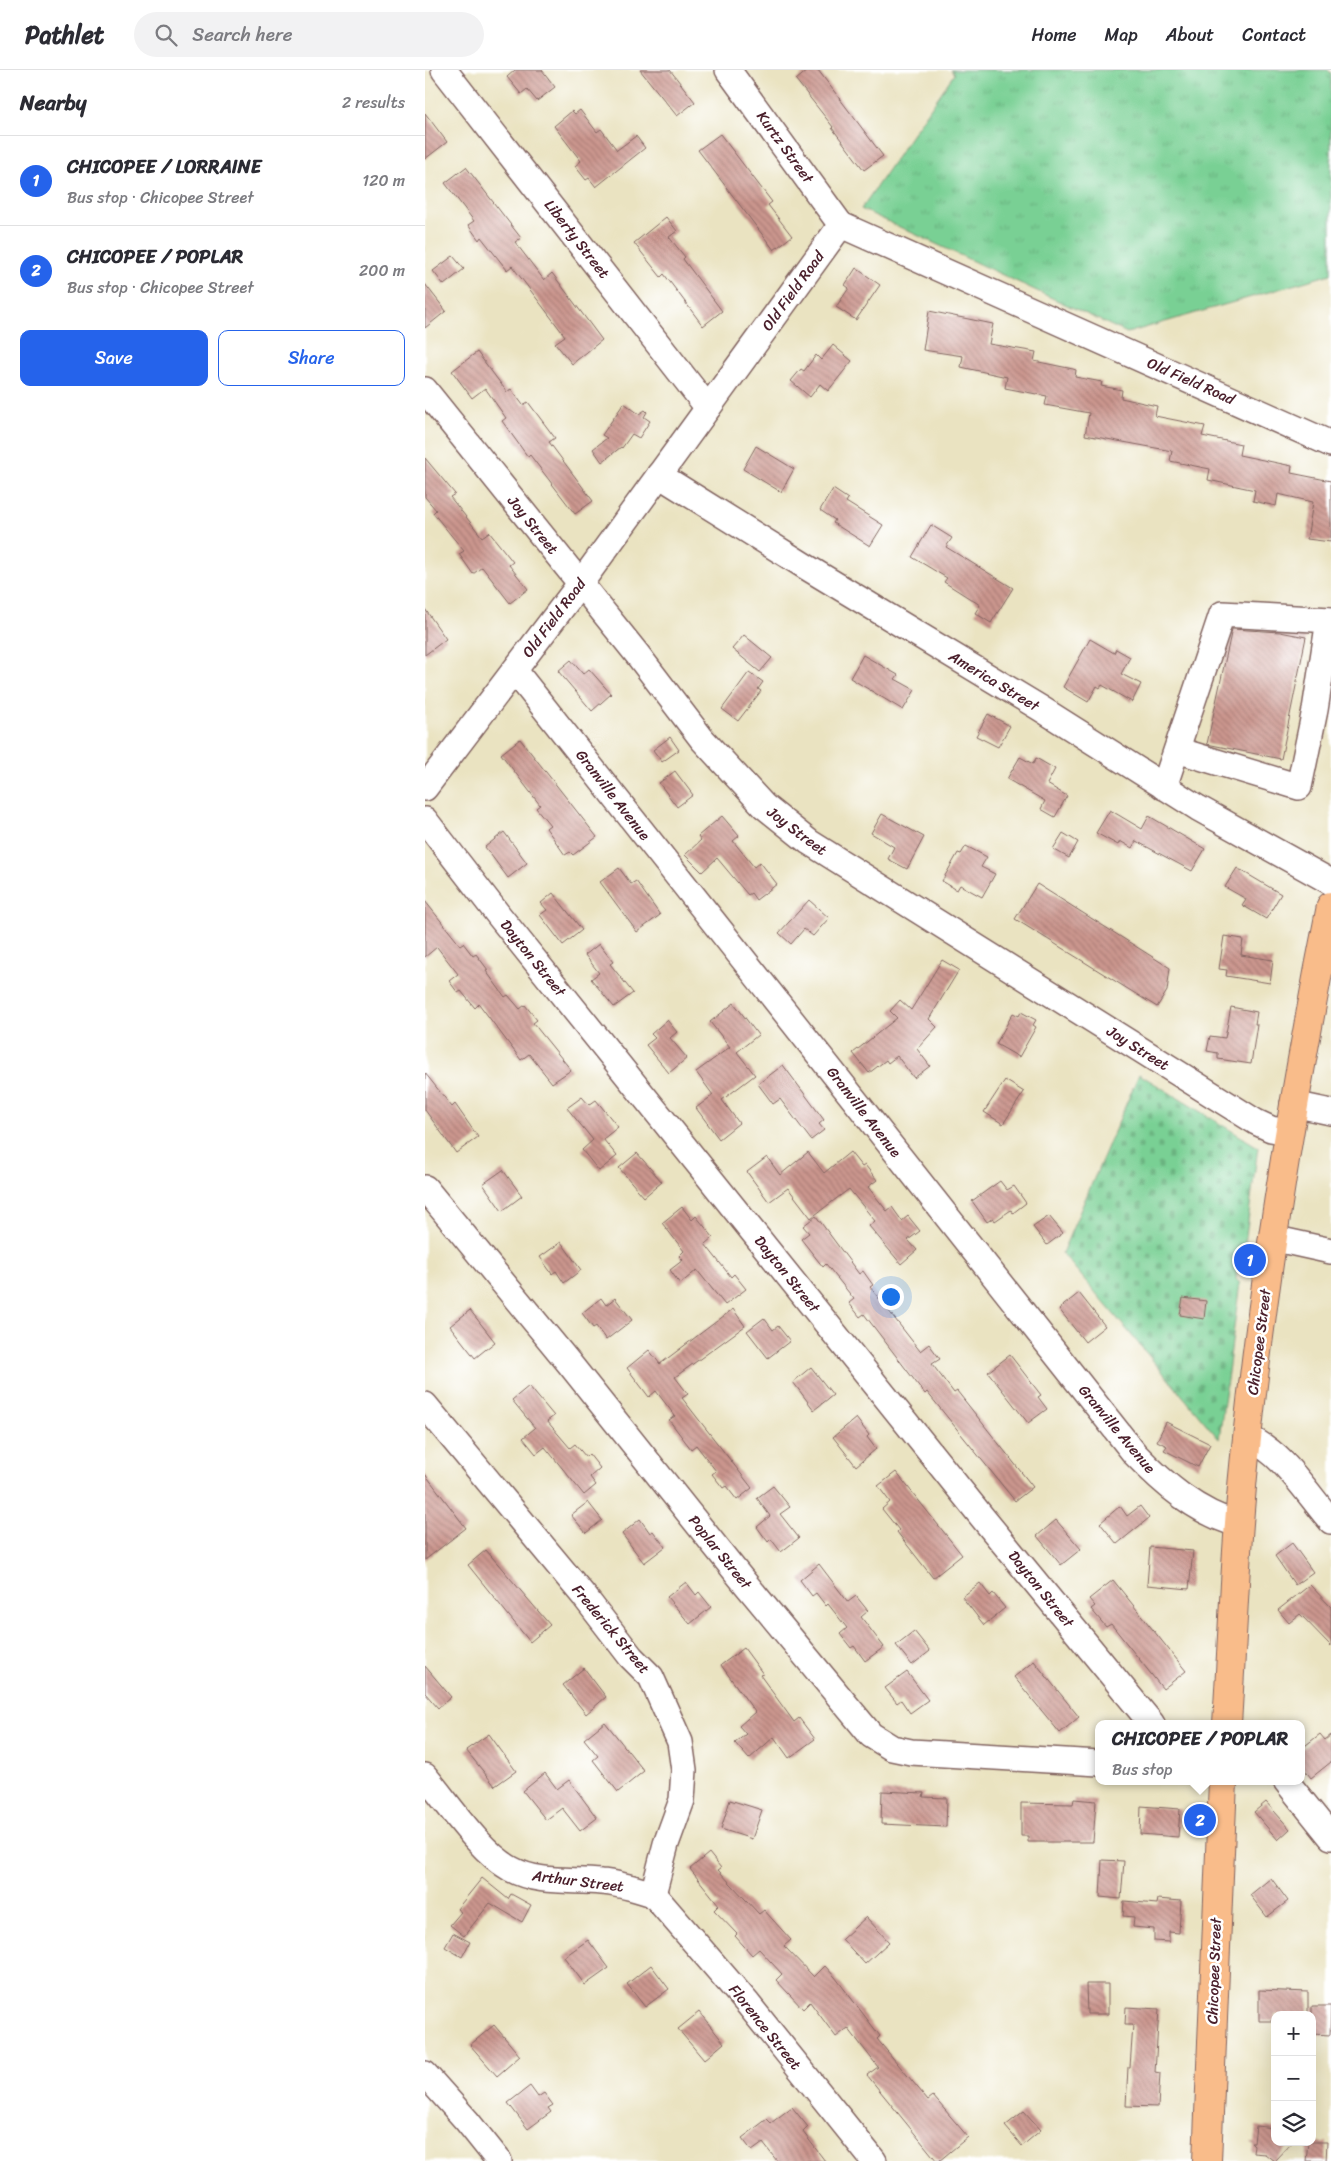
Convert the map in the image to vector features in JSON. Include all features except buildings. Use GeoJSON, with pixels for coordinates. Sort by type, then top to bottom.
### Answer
{"type":"FeatureCollection","features":[{"type":"Feature","properties":{"kind":"main road","name":"Chicopee Street"},"geometry":{"type":"LineString","coordinates":[[1231,1719],[1238,1524],[1247,1438],[1272,1238],[1288,1132],[1331,906]]}},
{"type":"Feature","properties":{"kind":"main road","name":"Chicopee Street"},"geometry":{"type":"LineString","coordinates":[[1207,2161],[1223,1785]]}},
{"type":"Feature","properties":{"kind":"street","name":"Liberty Street"},"geometry":{"type":"LineString","coordinates":[[444,70],[708,408]]}},
{"type":"Feature","properties":{"kind":"street","name":"Kurtz Street"},"geometry":{"type":"LineString","coordinates":[[728,70],[841,225]]}},
{"type":"Feature","properties":{"kind":"street","name":"Old Field Road"},"geometry":{"type":"LineString","coordinates":[[425,788],[581,584],[841,225],[1331,444]]}},
{"type":"Feature","properties":{"kind":"street","name":"Joy Street"},"geometry":{"type":"LineString","coordinates":[[425,390],[637,654],[701,739],[764,806],[809,842],[1257,1122],[1271,1129],[1288,1132]]}},
{"type":"Feature","properties":{"kind":"street","name":"America Street"},"geometry":{"type":"LineString","coordinates":[[659,475],[1198,808],[1331,882]]}},
{"type":"Feature","properties":{"kind":"street"},"geometry":{"type":"LineString","coordinates":[[1164,787],[1222,614],[1330,620],[1323,712],[1299,787],[1177,750]]}},
{"type":"Feature","properties":{"kind":"street","name":"Granville Avenue"},"geometry":{"type":"LineString","coordinates":[[515,671],[1135,1454],[1156,1477],[1193,1504],[1218,1518],[1238,1524]]}},
{"type":"Feature","properties":{"kind":"street","name":"Dayton Street"},"geometry":{"type":"LineString","coordinates":[[425,820],[512,932],[982,1517],[1149,1720]]}},
{"type":"Feature","properties":{"kind":"street"},"geometry":{"type":"LineString","coordinates":[[1293,1104],[1331,1112]]}},
{"type":"Feature","properties":{"kind":"street","name":"Poplar Street"},"geometry":{"type":"LineString","coordinates":[[425,1188],[569,1363],[740,1577],[871,1735],[892,1748],[911,1752],[1095,1763]]}},
{"type":"Feature","properties":{"kind":"street"},"geometry":{"type":"LineString","coordinates":[[1272,1238],[1331,1251]]}},
{"type":"Feature","properties":{"kind":"street","name":"Frederick Street"},"geometry":{"type":"LineString","coordinates":[[425,1405],[631,1657],[651,1677],[680,1742],[684,1770],[682,1800],[666,1844],[653,1894]]}},
{"type":"Feature","properties":{"kind":"street"},"geometry":{"type":"LineString","coordinates":[[1247,1438],[1261,1444],[1275,1454],[1331,1521]]}},
{"type":"Feature","properties":{"kind":"street","name":"Arthur Street"},"geometry":{"type":"LineString","coordinates":[[425,1776],[479,1841],[510,1868],[540,1878],[610,1883],[653,1894]]}},
{"type":"Feature","properties":{"kind":"street"},"geometry":{"type":"LineString","coordinates":[[1289,1785],[1331,1837]]}},
{"type":"Feature","properties":{"kind":"street","name":"Florence Street"},"geometry":{"type":"LineString","coordinates":[[653,1894],[747,2004],[874,2161]]}},
{"type":"Feature","properties":{"kind":"street"},"geometry":{"type":"LineString","coordinates":[[425,2074],[467,2121],[499,2161]]}},
{"type":"Feature","properties":{"kind":"green space"},"geometry":{"type":"Polygon","coordinates":[[[951,70],[1328,70],[1331,73],[1331,274],[1127,333],[861,209],[954,74],[951,70]]]}},
{"type":"Feature","properties":{"kind":"green space"},"geometry":{"type":"Polygon","coordinates":[[[1139,1074],[1258,1147],[1242,1266],[1237,1269],[1236,1279],[1240,1283],[1219,1439],[1062,1253],[1139,1074]]]}},
{"type":"Feature","properties":{"kind":"place","name":"CHICOPEE / LORRAINE"},"geometry":{"type":"Point","coordinates":[1250,1260]}},
{"type":"Feature","properties":{"kind":"place","name":"CHICOPEE / POPLAR"},"geometry":{"type":"Point","coordinates":[1200,1820]}}]}
